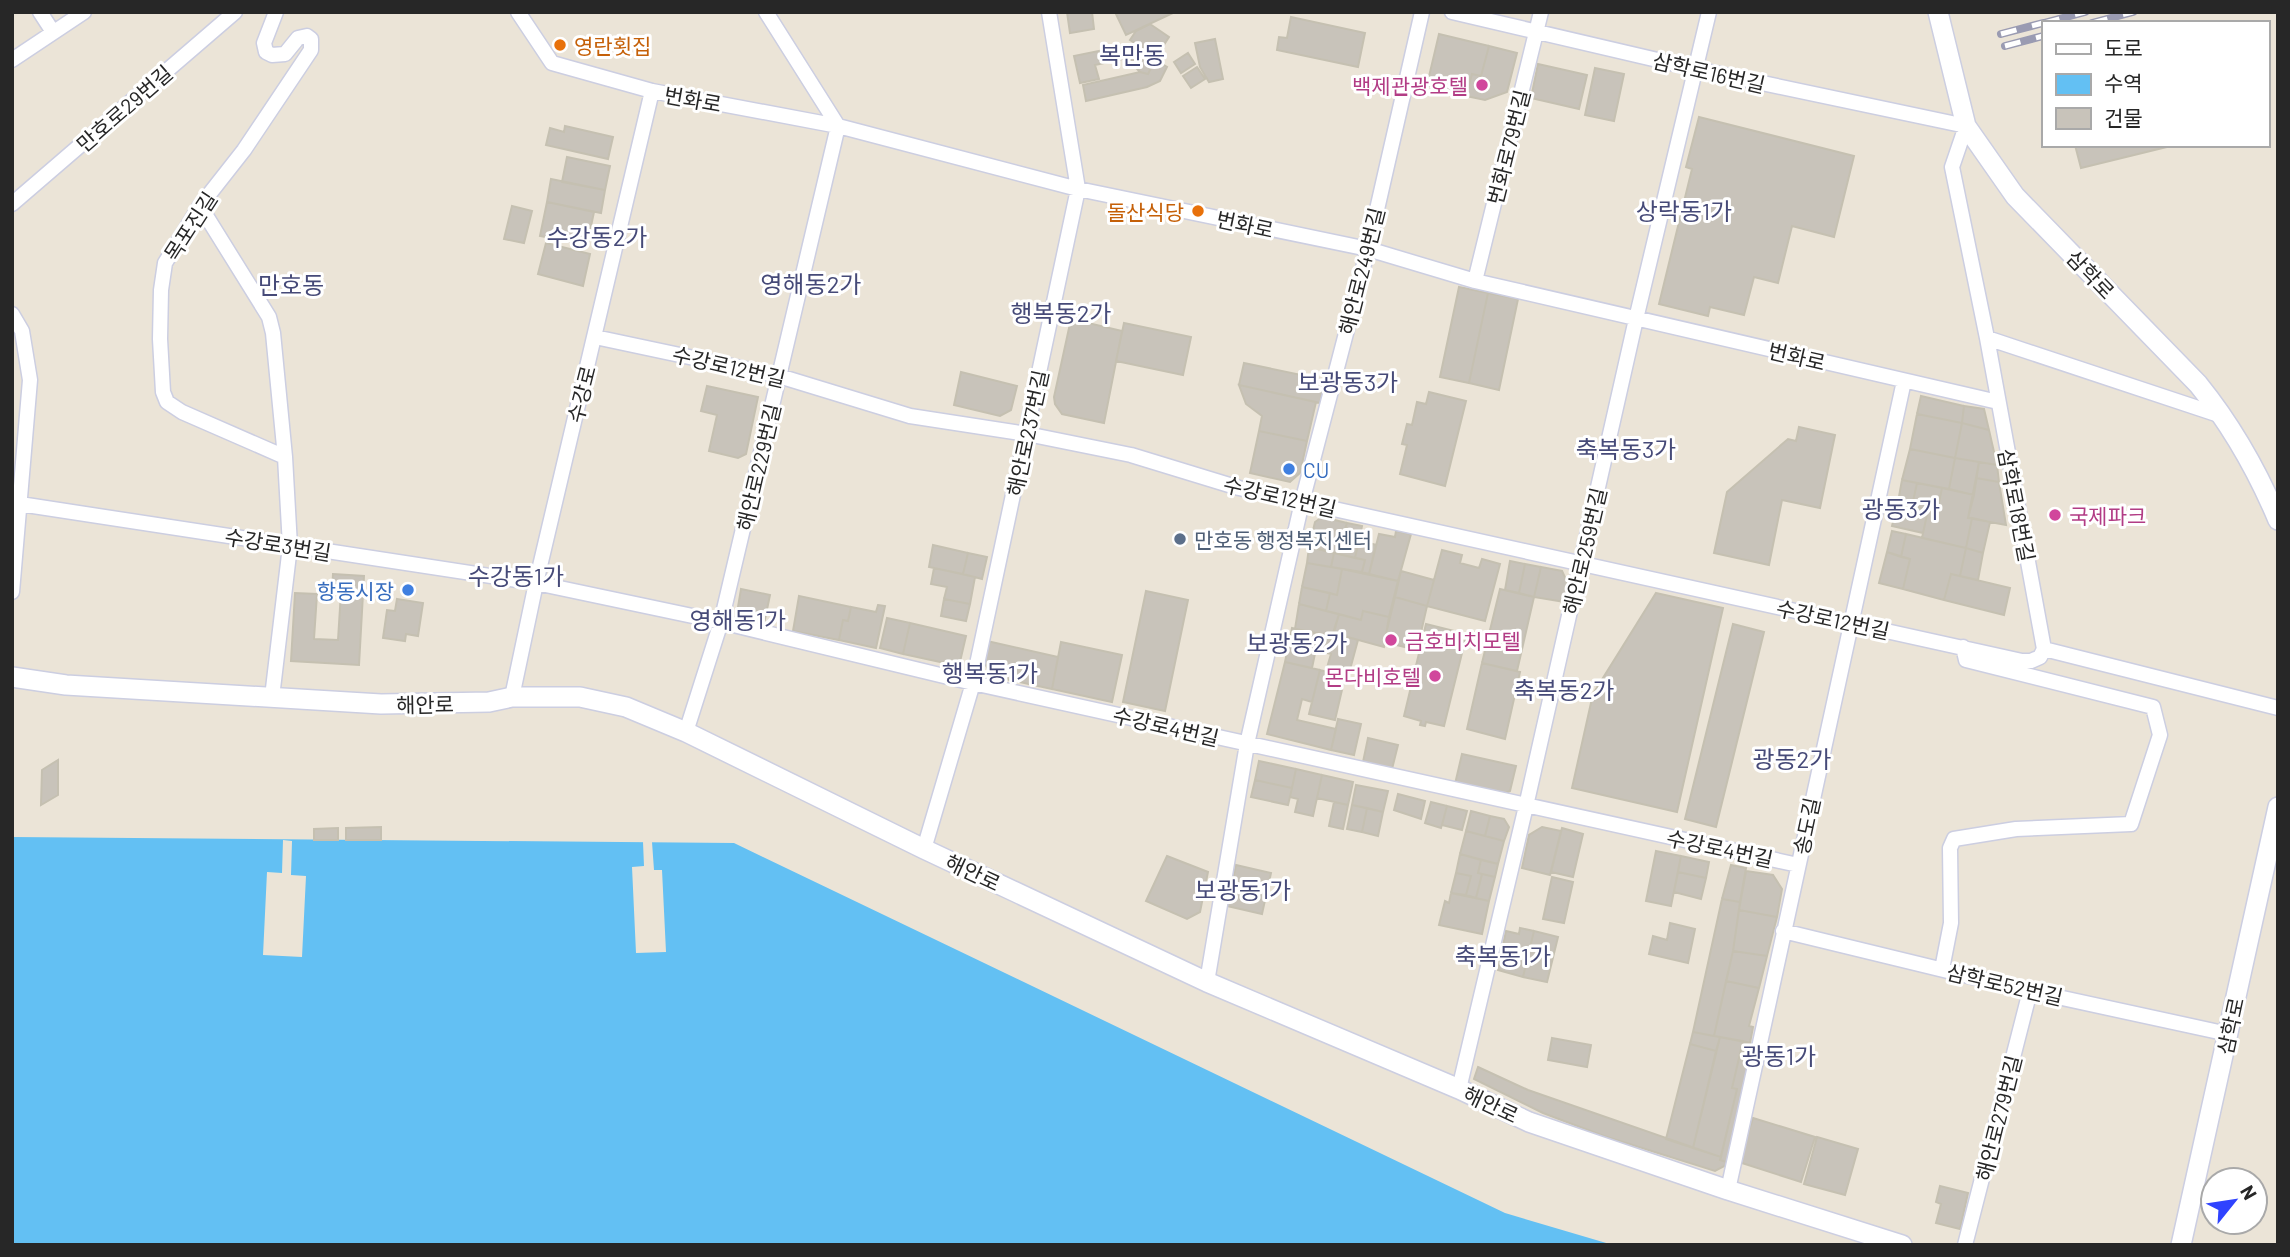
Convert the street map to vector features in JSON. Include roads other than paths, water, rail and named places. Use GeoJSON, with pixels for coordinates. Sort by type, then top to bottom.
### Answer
{"type":"FeatureCollection","features":[{"type":"Feature","properties":{"kind":"street"},"geometry":{"type":"LineString","coordinates":[[40,12],[52,32]]}},
{"type":"Feature","properties":{"kind":"street"},"geometry":{"type":"LineString","coordinates":[[12,60],[84,12]]}},
{"type":"Feature","properties":{"kind":"street","name":"만호로29번길"},"geometry":{"type":"LineString","coordinates":[[12,204],[235,12]]}},
{"type":"Feature","properties":{"kind":"street","name":"목포진길"},"geometry":{"type":"LineString","coordinates":[[276,12],[264,43],[266,52],[272,55],[285,54],[298,38],[307,36],[311,39],[311,50],[244,150],[200,206],[165,263],[161,276],[160,339],[163,392],[167,402],[181,412],[285,457]]}},
{"type":"Feature","properties":{"kind":"street","name":"번화로"},"geometry":{"type":"LineString","coordinates":[[518,12],[552,63],[652,91],[838,126],[1078,189],[1368,249],[1475,281],[1998,402]]}},
{"type":"Feature","properties":{"kind":"street"},"geometry":{"type":"LineString","coordinates":[[766,12],[838,126]]}},
{"type":"Feature","properties":{"kind":"street","name":"해안로237번길"},"geometry":{"type":"LineString","coordinates":[[923,849],[973,683],[1078,189],[1049,12]]}},
{"type":"Feature","properties":{"kind":"street","name":"해안로249번길"},"geometry":{"type":"LineString","coordinates":[[1207,982],[1247,744],[1302,502],[1368,249],[1422,12]]}},
{"type":"Feature","properties":{"kind":"street","name":"삼학로16번길"},"geometry":{"type":"LineString","coordinates":[[1452,12],[1696,69],[1966,126]]}},
{"type":"Feature","properties":{"kind":"street","name":"번화로79번길"},"geometry":{"type":"LineString","coordinates":[[1475,281],[1541,12]]}},
{"type":"Feature","properties":{"kind":"street","name":"해안로259번길"},"geometry":{"type":"LineString","coordinates":[[1459,1089],[1709,12]]}},
{"type":"Feature","properties":{"kind":"street","name":"삼학로"},"geometry":{"type":"LineString","coordinates":[[1938,12],[1966,126],[2015,197],[2198,384],[2224,416],[2246,452],[2278,520]]}},
{"type":"Feature","properties":{"kind":"street","name":"수강로"},"geometry":{"type":"LineString","coordinates":[[512,697],[536,583],[652,91]]}},
{"type":"Feature","properties":{"kind":"street","name":"해안로229번길"},"geometry":{"type":"LineString","coordinates":[[686,732],[722,622],[838,126]]}},
{"type":"Feature","properties":{"kind":"street","name":"삼학로18번길"},"geometry":{"type":"LineString","coordinates":[[1966,126],[1952,167],[1987,338],[2044,649]]}},
{"type":"Feature","properties":{"kind":"street"},"geometry":{"type":"LineString","coordinates":[[200,206],[269,317],[274,333],[290,546],[272,696]]}},
{"type":"Feature","properties":{"kind":"street"},"geometry":{"type":"LineString","coordinates":[[12,314],[22,331],[30,380],[12,592]]}},
{"type":"Feature","properties":{"kind":"street","name":"수강로12번길"},"geometry":{"type":"LineString","coordinates":[[595,337],[779,376],[910,416],[1027,433],[1131,455],[1239,488],[2022,661],[2040,657],[2044,649]]}},
{"type":"Feature","properties":{"kind":"street"},"geometry":{"type":"LineString","coordinates":[[1987,338],[2224,416]]}},
{"type":"Feature","properties":{"kind":"street","name":"송도길"},"geometry":{"type":"LineString","coordinates":[[1728,1190],[1904,381]]}},
{"type":"Feature","properties":{"kind":"street","name":"수강로3번길"},"geometry":{"type":"LineString","coordinates":[[20,504],[536,583]]}},
{"type":"Feature","properties":{"kind":"street","name":"수강로4번길"},"geometry":{"type":"LineString","coordinates":[[536,583],[722,622],[973,683],[1798,865]]}},
{"type":"Feature","properties":{"kind":"street"},"geometry":{"type":"LineString","coordinates":[[1942,969],[1951,923],[1950,848],[1954,839],[2016,829],[2131,824],[2160,735],[2153,707],[1966,660],[1963,647]]}},
{"type":"Feature","properties":{"kind":"street"},"geometry":{"type":"LineString","coordinates":[[2044,649],[2278,708]]}},
{"type":"Feature","properties":{"kind":"street","name":"해안로"},"geometry":{"type":"LineString","coordinates":[[12,677],[66,685],[381,704],[489,702],[512,697],[580,697],[626,707],[686,732],[923,849],[1207,982],[1459,1089],[1529,1122],[1728,1190],[1902,1245]]}},
{"type":"Feature","properties":{"kind":"street","name":"삼학로"},"geometry":{"type":"LineString","coordinates":[[2181,1245],[2278,807]]}},
{"type":"Feature","properties":{"kind":"street","name":"삼학로52번길"},"geometry":{"type":"LineString","coordinates":[[1783,931],[2030,991],[2228,1034]]}},
{"type":"Feature","properties":{"kind":"street","name":"해안로279번길"},"geometry":{"type":"LineString","coordinates":[[1965,1245],[2030,991]]}},
{"type":"Feature","properties":{"kind":"water"},"geometry":{"type":"Polygon","coordinates":[[[12,837],[734,843],[1505,1213],[1613,1245],[12,1245],[12,837]]]}},
{"type":"Feature","properties":{"kind":"railway"},"geometry":{"type":"LineString","coordinates":[[2051,21],[2085,12]]}},
{"type":"Feature","properties":{"kind":"railway"},"geometry":{"type":"LineString","coordinates":[[2099,21],[2133,12]]}},
{"type":"Feature","properties":{"kind":"railway"},"geometry":{"type":"LineString","coordinates":[[2001,34],[2042,23]]}},
{"type":"Feature","properties":{"kind":"railway"},"geometry":{"type":"LineString","coordinates":[[2005,46],[2042,36]]}},
{"type":"Feature","properties":{"kind":"place","name":"영란횟집"},"geometry":{"type":"Point","coordinates":[560,45]}},
{"type":"Feature","properties":{"kind":"place","name":"백제관광호텔"},"geometry":{"type":"Point","coordinates":[1482,85]}},
{"type":"Feature","properties":{"kind":"place","name":"돌산식당"},"geometry":{"type":"Point","coordinates":[1198,211]}},
{"type":"Feature","properties":{"kind":"place","name":"CU"},"geometry":{"type":"Point","coordinates":[1289,469]}},
{"type":"Feature","properties":{"kind":"place","name":"국제파크"},"geometry":{"type":"Point","coordinates":[2055,515]}},
{"type":"Feature","properties":{"kind":"place","name":"만호동 행정복지센터"},"geometry":{"type":"Point","coordinates":[1180,539]}},
{"type":"Feature","properties":{"kind":"place","name":"항동시장"},"geometry":{"type":"Point","coordinates":[408,590]}},
{"type":"Feature","properties":{"kind":"place","name":"금호비치모텔"},"geometry":{"type":"Point","coordinates":[1391,640]}},
{"type":"Feature","properties":{"kind":"place","name":"몬다비호텔"},"geometry":{"type":"Point","coordinates":[1435,676]}},
{"type":"Feature","properties":{"kind":"district","name":"복만동"},"geometry":{"type":"Point","coordinates":[1132,54]}},
{"type":"Feature","properties":{"kind":"district","name":"상락동1가"},"geometry":{"type":"Point","coordinates":[1684,210]}},
{"type":"Feature","properties":{"kind":"district","name":"수강동2가"},"geometry":{"type":"Point","coordinates":[597,236]}},
{"type":"Feature","properties":{"kind":"district","name":"영해동2가"},"geometry":{"type":"Point","coordinates":[811,283]}},
{"type":"Feature","properties":{"kind":"district","name":"만호동"},"geometry":{"type":"Point","coordinates":[291,284]}},
{"type":"Feature","properties":{"kind":"district","name":"행복동2가"},"geometry":{"type":"Point","coordinates":[1061,312]}},
{"type":"Feature","properties":{"kind":"district","name":"보광동3가"},"geometry":{"type":"Point","coordinates":[1348,381]}},
{"type":"Feature","properties":{"kind":"district","name":"축복동3가"},"geometry":{"type":"Point","coordinates":[1626,448]}},
{"type":"Feature","properties":{"kind":"district","name":"광동3가"},"geometry":{"type":"Point","coordinates":[1901,508]}},
{"type":"Feature","properties":{"kind":"district","name":"수강동1가"},"geometry":{"type":"Point","coordinates":[516,575]}},
{"type":"Feature","properties":{"kind":"district","name":"영해동1가"},"geometry":{"type":"Point","coordinates":[738,619]}},
{"type":"Feature","properties":{"kind":"district","name":"보광동2가"},"geometry":{"type":"Point","coordinates":[1297,642]}},
{"type":"Feature","properties":{"kind":"district","name":"행복동1가"},"geometry":{"type":"Point","coordinates":[990,672]}},
{"type":"Feature","properties":{"kind":"district","name":"축복동2가"},"geometry":{"type":"Point","coordinates":[1564,689]}},
{"type":"Feature","properties":{"kind":"district","name":"광동2가"},"geometry":{"type":"Point","coordinates":[1792,758]}},
{"type":"Feature","properties":{"kind":"district","name":"보광동1가"},"geometry":{"type":"Point","coordinates":[1243,889]}},
{"type":"Feature","properties":{"kind":"district","name":"축복동1가"},"geometry":{"type":"Point","coordinates":[1503,955]}},
{"type":"Feature","properties":{"kind":"district","name":"광동1가"},"geometry":{"type":"Point","coordinates":[1779,1055]}}]}
